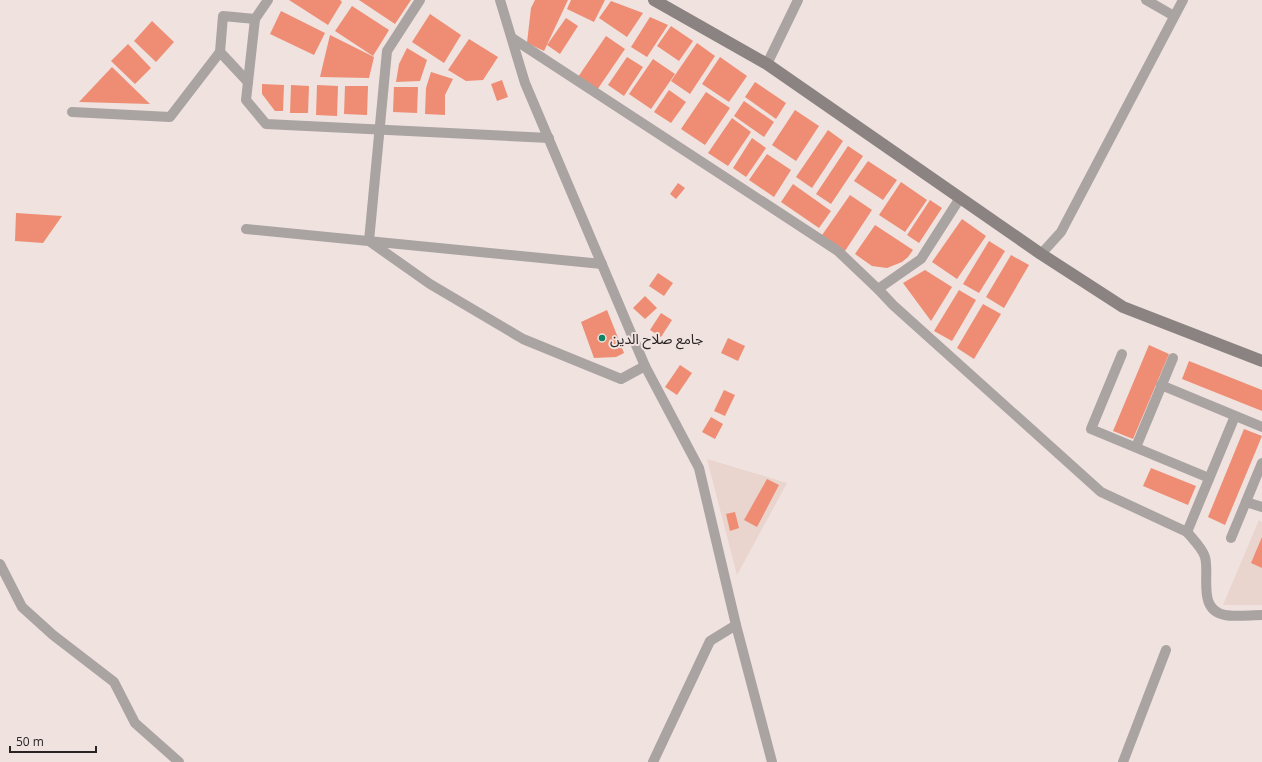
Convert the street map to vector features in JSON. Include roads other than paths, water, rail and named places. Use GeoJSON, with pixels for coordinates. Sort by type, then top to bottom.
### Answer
{"type":"FeatureCollection","features":[{"type":"Feature","properties":{"kind":"street"},"geometry":{"type":"LineString","coordinates":[[268,0],[255,19],[246,100],[266,124],[549,138]]}},
{"type":"Feature","properties":{"kind":"street"},"geometry":{"type":"LineString","coordinates":[[369,241],[387,51],[420,0]]}},
{"type":"Feature","properties":{"kind":"street"},"geometry":{"type":"LineString","coordinates":[[500,0],[525,82],[645,366],[698,468],[736,625],[772,762]]}},
{"type":"Feature","properties":{"kind":"street"},"geometry":{"type":"LineString","coordinates":[[654,0],[767,64],[1041,254],[1123,306],[1262,361]]}},
{"type":"Feature","properties":{"kind":"street"},"geometry":{"type":"LineString","coordinates":[[767,64],[798,0]]}},
{"type":"Feature","properties":{"kind":"street"},"geometry":{"type":"LineString","coordinates":[[1146,0],[1174,16]]}},
{"type":"Feature","properties":{"kind":"street"},"geometry":{"type":"LineString","coordinates":[[1041,254],[1061,232],[1182,0]]}},
{"type":"Feature","properties":{"kind":"street"},"geometry":{"type":"LineString","coordinates":[[72,112],[170,117],[220,52],[223,16],[255,19]]}},
{"type":"Feature","properties":{"kind":"street"},"geometry":{"type":"LineString","coordinates":[[512,38],[838,251],[893,305],[1101,492],[1187,532],[1205,556],[1207,601],[1215,611],[1225,615],[1262,615]]}},
{"type":"Feature","properties":{"kind":"street"},"geometry":{"type":"LineString","coordinates":[[220,52],[248,82]]}},
{"type":"Feature","properties":{"kind":"street"},"geometry":{"type":"LineString","coordinates":[[878,289],[921,259],[960,198]]}},
{"type":"Feature","properties":{"kind":"street"},"geometry":{"type":"LineString","coordinates":[[246,229],[602,264]]}},
{"type":"Feature","properties":{"kind":"street"},"geometry":{"type":"LineString","coordinates":[[369,241],[430,284],[523,339],[621,379],[645,366]]}},
{"type":"Feature","properties":{"kind":"street"},"geometry":{"type":"LineString","coordinates":[[1122,354],[1091,429],[1209,478]]}},
{"type":"Feature","properties":{"kind":"street"},"geometry":{"type":"LineString","coordinates":[[1136,447],[1173,358]]}},
{"type":"Feature","properties":{"kind":"street"},"geometry":{"type":"LineString","coordinates":[[1161,385],[1262,427]]}},
{"type":"Feature","properties":{"kind":"street"},"geometry":{"type":"LineString","coordinates":[[1187,532],[1235,416]]}},
{"type":"Feature","properties":{"kind":"street"},"geometry":{"type":"LineString","coordinates":[[1231,538],[1262,463]]}},
{"type":"Feature","properties":{"kind":"street"},"geometry":{"type":"LineString","coordinates":[[1246,502],[1262,507]]}},
{"type":"Feature","properties":{"kind":"street"},"geometry":{"type":"LineString","coordinates":[[0,564],[22,607],[53,635],[114,682],[135,723],[179,762]]}},
{"type":"Feature","properties":{"kind":"street"},"geometry":{"type":"LineString","coordinates":[[653,762],[710,641],[736,625]]}},
{"type":"Feature","properties":{"kind":"street"},"geometry":{"type":"LineString","coordinates":[[1123,762],[1166,650]]}},
{"type":"Feature","properties":{"kind":"place","name":"جامع صلاح الدين"},"geometry":{"type":"Point","coordinates":[602,338]}}]}
